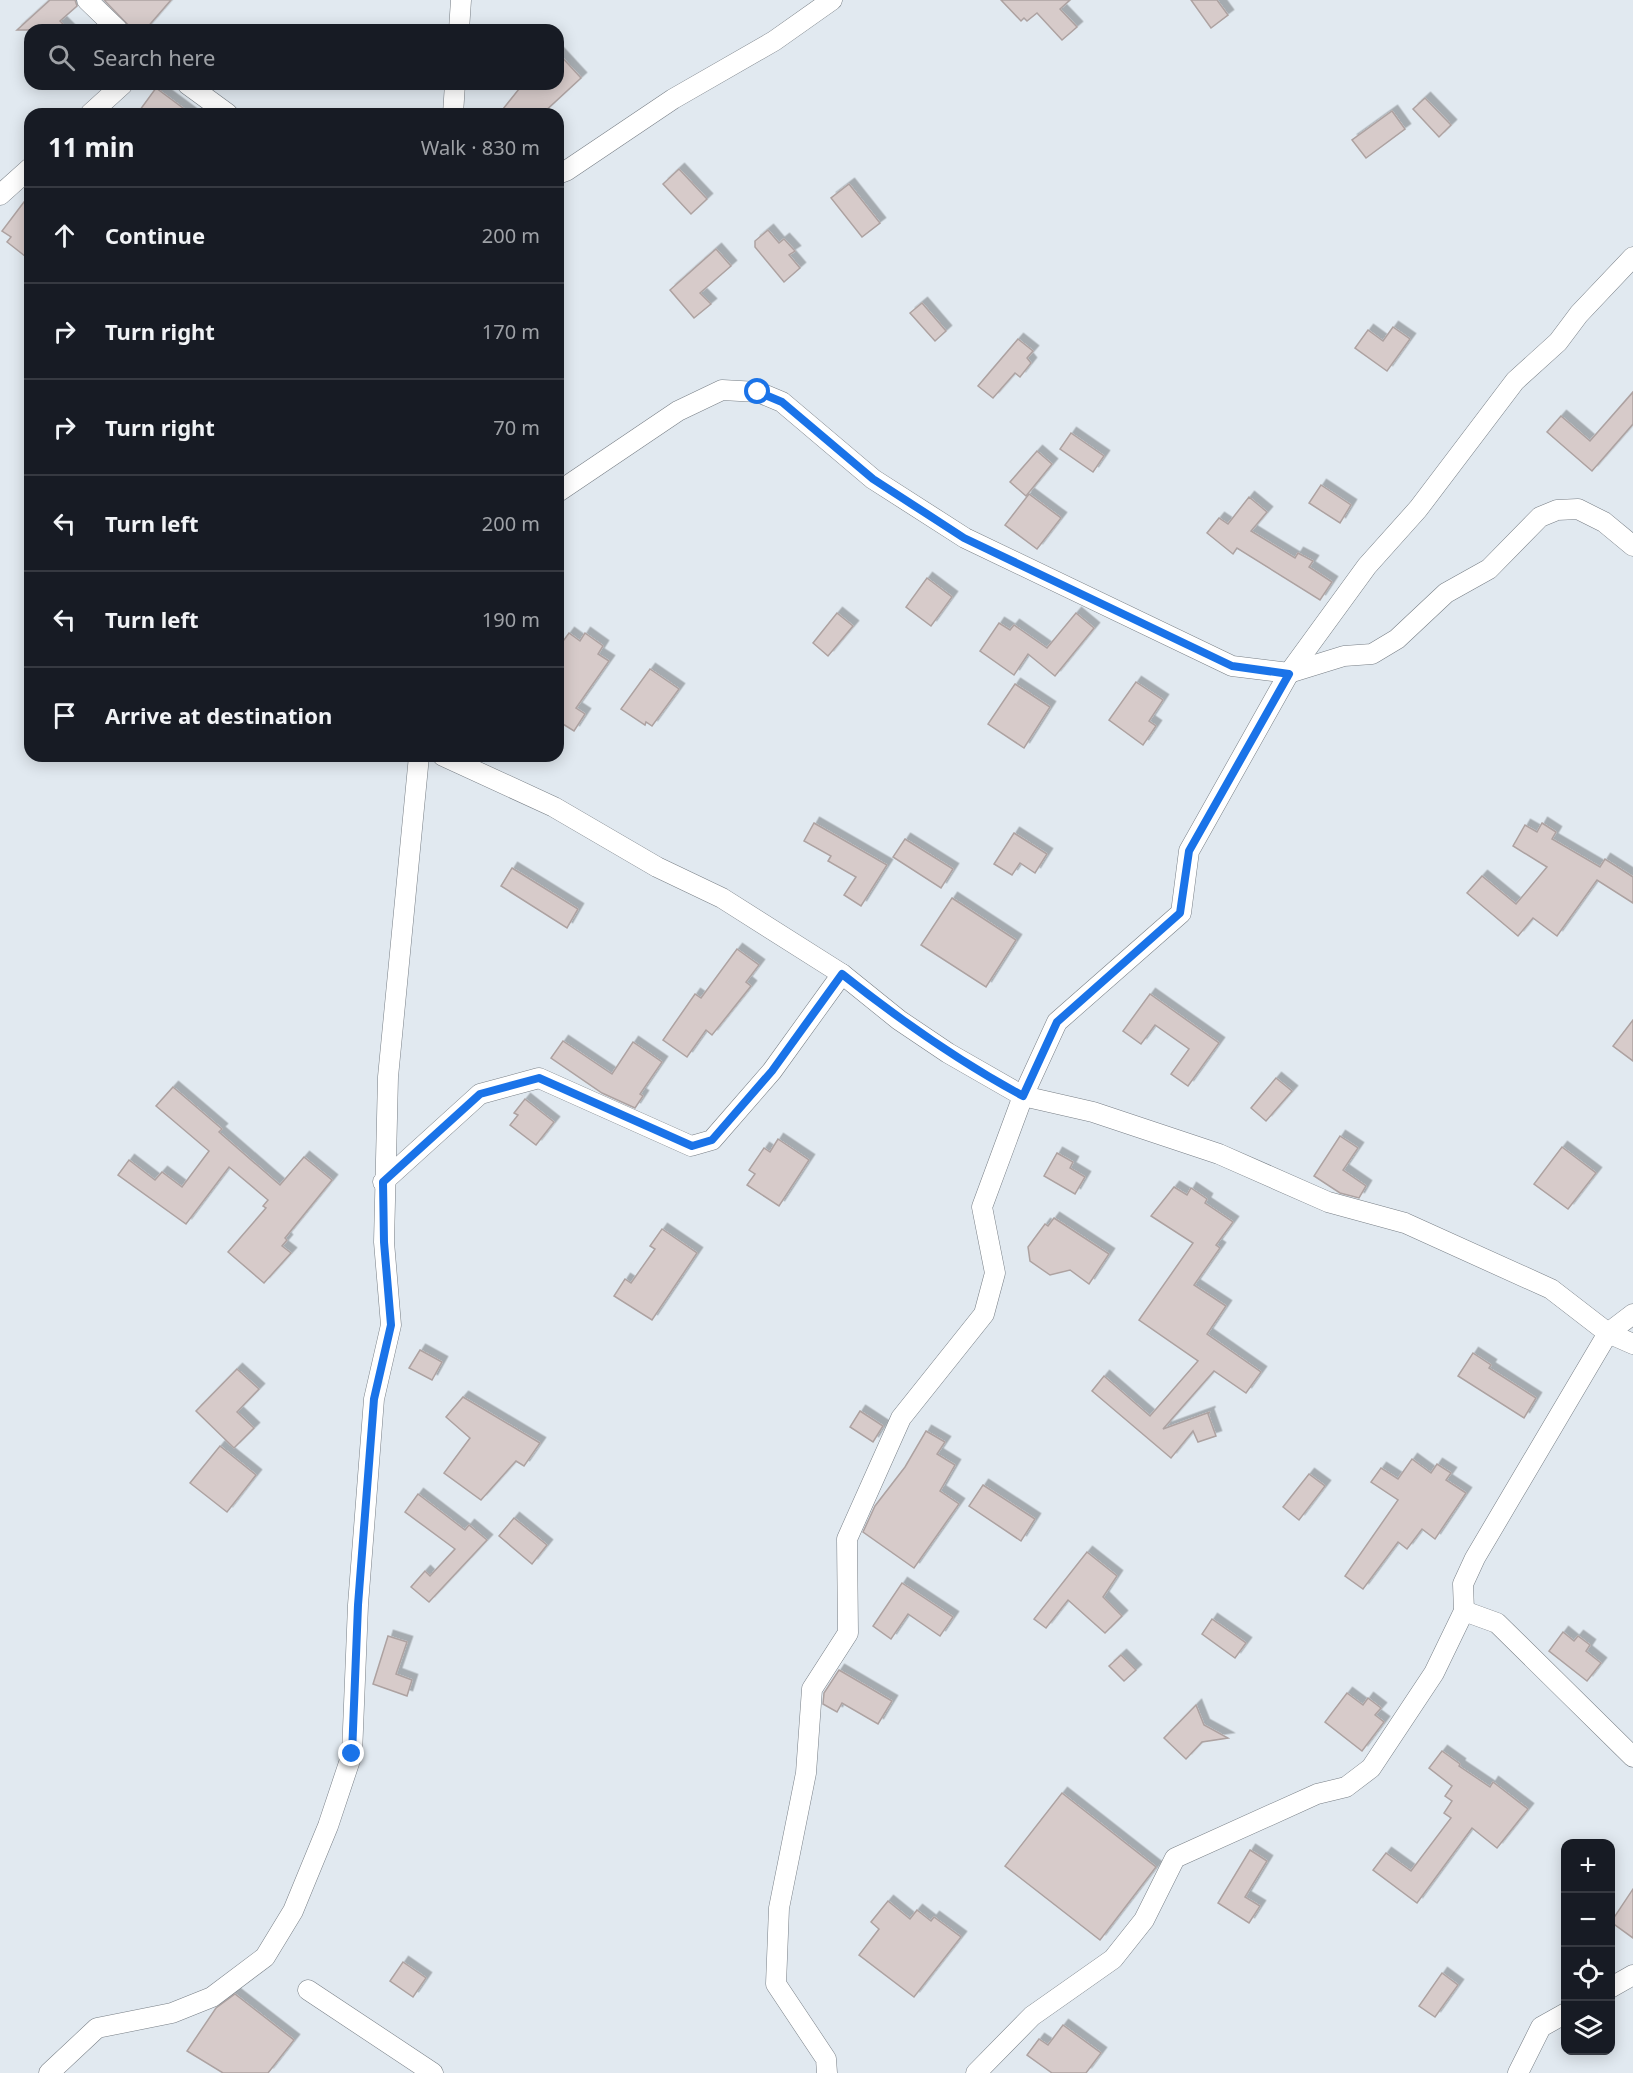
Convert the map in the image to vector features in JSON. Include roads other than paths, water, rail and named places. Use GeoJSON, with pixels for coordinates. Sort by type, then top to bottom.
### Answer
{"type":"FeatureCollection","features":[{"type":"Feature","properties":{"kind":"street"},"geometry":{"type":"LineString","coordinates":[[87,0],[112,24]]}},
{"type":"Feature","properties":{"kind":"street"},"geometry":{"type":"LineString","coordinates":[[459,24],[461,0]]}},
{"type":"Feature","properties":{"kind":"street"},"geometry":{"type":"LineString","coordinates":[[564,172],[673,99],[774,41],[832,0]]}},
{"type":"Feature","properties":{"kind":"street"},"geometry":{"type":"LineString","coordinates":[[97,108],[116,90]]}},
{"type":"Feature","properties":{"kind":"street"},"geometry":{"type":"LineString","coordinates":[[196,90],[220,108]]}},
{"type":"Feature","properties":{"kind":"street"},"geometry":{"type":"LineString","coordinates":[[453,108],[455,90]]}},
{"type":"Feature","properties":{"kind":"street"},"geometry":{"type":"LineString","coordinates":[[0,195],[24,173]]}},
{"type":"Feature","properties":{"kind":"street"},"geometry":{"type":"LineString","coordinates":[[827,2073],[826,2059],[776,1984],[779,1908],[806,1773],[812,1689],[848,1633],[847,1539],[901,1418],[984,1314],[995,1273],[982,1207],[1023,1096],[1057,1022],[1180,913],[1189,851],[1289,674],[1367,566],[1418,509],[1515,381],[1558,342],[1579,314],[1633,257]]}},
{"type":"Feature","properties":{"kind":"street"},"geometry":{"type":"LineString","coordinates":[[564,488],[678,411],[722,390],[758,392],[782,402],[873,479],[964,538],[1232,666],[1289,674],[1344,656],[1372,654],[1397,639],[1446,593],[1489,570],[1540,517],[1557,510],[1578,509],[1604,522],[1633,546]]}},
{"type":"Feature","properties":{"kind":"street"},"geometry":{"type":"LineString","coordinates":[[49,2073],[97,2028],[172,2013],[212,1997],[265,1957],[293,1911],[328,1826],[352,1754],[358,1605],[374,1399],[391,1325],[384,1242],[383,1182],[388,1077],[418,762]]}},
{"type":"Feature","properties":{"kind":"street"},"geometry":{"type":"LineString","coordinates":[[456,762],[554,807],[657,867],[722,898],[842,974],[899,1020],[948,1053],[1023,1096],[1093,1112],[1219,1154],[1328,1202],[1405,1223],[1551,1289],[1608,1333],[1633,1344]]}},
{"type":"Feature","properties":{"kind":"street"},"geometry":{"type":"LineString","coordinates":[[383,1182],[480,1094],[539,1078],[692,1146],[712,1140],[772,1071],[842,974]]}},
{"type":"Feature","properties":{"kind":"street"},"geometry":{"type":"LineString","coordinates":[[976,2073],[1032,2016],[1113,1959],[1143,1920],[1175,1858],[1317,1794],[1346,1786],[1371,1768],[1434,1673],[1464,1611],[1463,1584],[1475,1558],[1608,1333],[1633,1314]]}},
{"type":"Feature","properties":{"kind":"street"},"geometry":{"type":"LineString","coordinates":[[1464,1611],[1497,1623],[1633,1757]]}},
{"type":"Feature","properties":{"kind":"street"},"geometry":{"type":"LineString","coordinates":[[1615,1986],[1633,1975]]}},
{"type":"Feature","properties":{"kind":"street"},"geometry":{"type":"LineString","coordinates":[[308,1990],[433,2073]]}},
{"type":"Feature","properties":{"kind":"street"},"geometry":{"type":"LineString","coordinates":[[1518,2073],[1541,2027],[1561,2016]]}}]}
